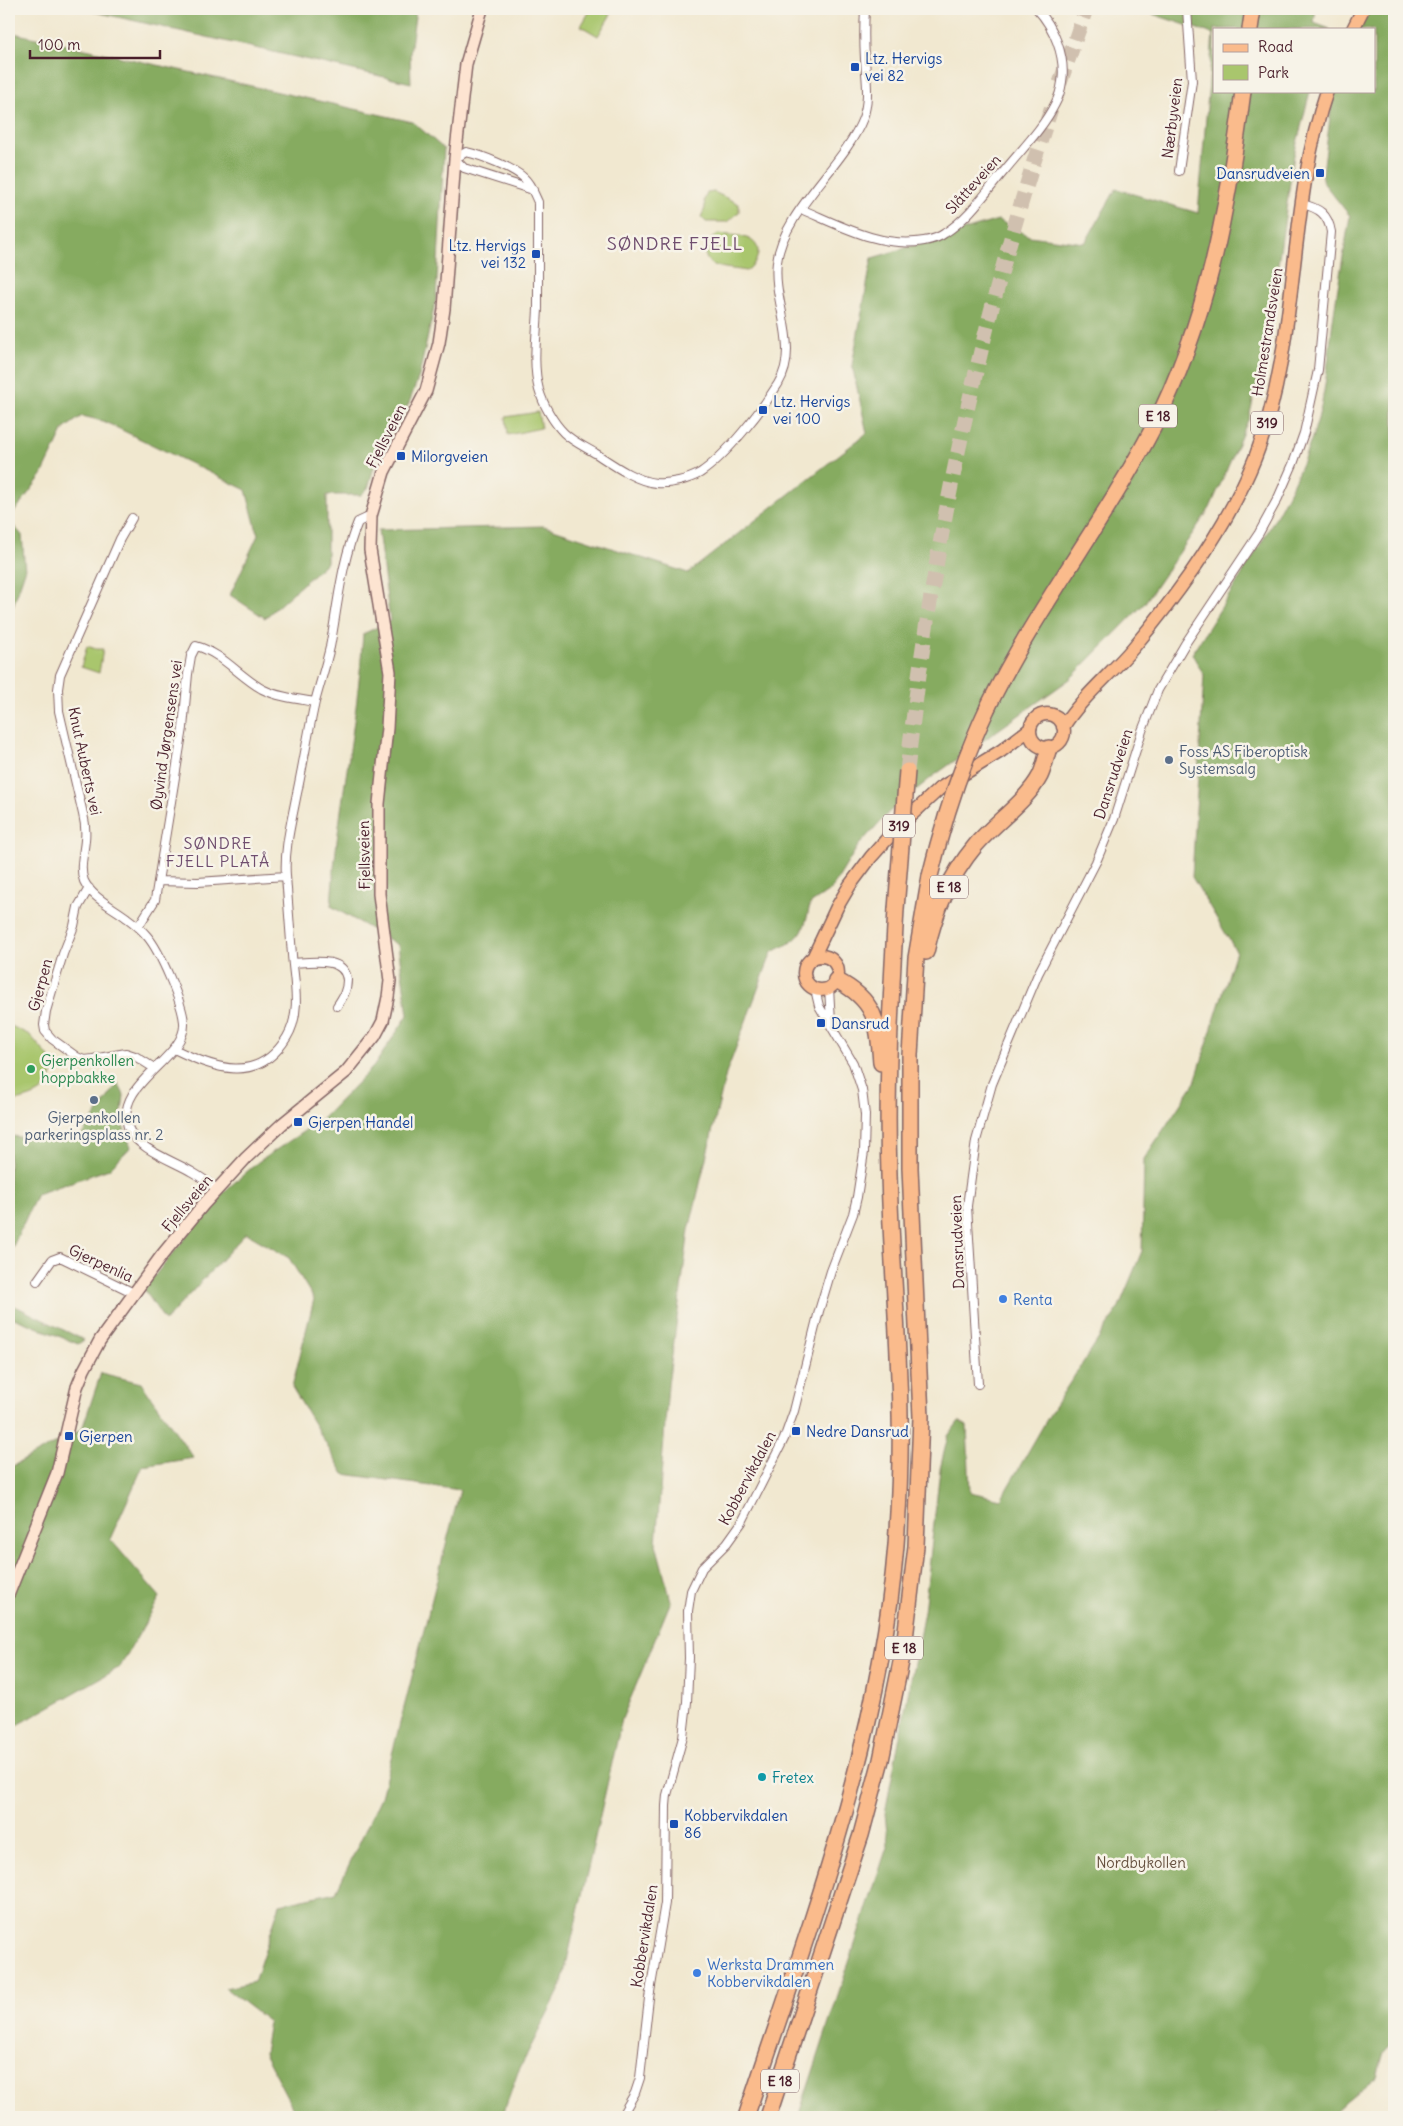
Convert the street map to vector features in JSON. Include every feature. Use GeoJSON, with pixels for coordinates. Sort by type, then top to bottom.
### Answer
{"type":"FeatureCollection","features":[{"type":"Feature","properties":{"kind":"highway"},"geometry":{"type":"LineString","coordinates":[[1250,28],[1253,9]]}},
{"type":"Feature","properties":{"kind":"highway","name":"E 18"},"geometry":{"type":"LineString","coordinates":[[768,2117],[860,1836],[881,1760],[905,1639],[916,1546],[921,1417],[910,1168],[910,1055],[916,958],[930,876],[950,801],[975,734],[988,707],[1028,635],[1134,463],[1170,391],[1198,319],[1212,273],[1228,196],[1242,92]]}},
{"type":"Feature","properties":{"kind":"highway","name":"E 18"},"geometry":{"type":"LineString","coordinates":[[910,1055],[926,951],[931,930],[945,894],[974,848],[1036,782],[1049,748]]}},
{"type":"Feature","properties":{"kind":"highway","name":"E 18"},"geometry":{"type":"LineString","coordinates":[[746,2117],[841,1828],[861,1754],[884,1644],[895,1547],[900,1417],[889,1174],[889,1052],[896,909],[907,771]]}},
{"type":"Feature","properties":{"kind":"highway","name":"E 18"},"geometry":{"type":"LineString","coordinates":[[833,984],[862,996],[868,1004],[876,1023],[881,1062],[881,1111],[889,1174]]}},
{"type":"Feature","properties":{"kind":"main road","name":"Fjellsveien"},"geometry":{"type":"LineString","coordinates":[[9,1593],[57,1473],[77,1387],[100,1340],[185,1226],[217,1189],[282,1124],[346,1072],[376,1036],[386,1007],[390,981],[380,894],[378,833],[380,779],[387,728],[390,672],[370,550],[371,516],[384,472],[426,392],[439,343],[444,309],[455,159],[466,64],[482,9]]}},
{"type":"Feature","properties":{"kind":"main road"},"geometry":{"type":"LineString","coordinates":[[1354,28],[1364,9]]}},
{"type":"Feature","properties":{"kind":"main road","name":"Holmestrandsveien"},"geometry":{"type":"LineString","coordinates":[[1063,727],[1081,702],[1121,661],[1159,614],[1222,524],[1246,478],[1262,439],[1278,377],[1289,309],[1302,204],[1314,138],[1327,92]]}},
{"type":"Feature","properties":{"kind":"main road","name":"Holmestrandsveien"},"geometry":{"type":"LineString","coordinates":[[1055,716],[1081,702]]}},
{"type":"Feature","properties":{"kind":"main road","name":"319"},"geometry":{"type":"LineString","coordinates":[[815,989],[807,983],[804,974],[806,965],[813,958],[837,907],[850,885],[870,857],[895,830],[939,789],[1001,751],[1030,729],[1033,721],[1039,716],[1047,714],[1055,716]]}},
{"type":"Feature","properties":{"kind":"main road"},"geometry":{"type":"LineString","coordinates":[[1055,716],[1063,727]]}},
{"type":"Feature","properties":{"kind":"main road","name":"319"},"geometry":{"type":"LineString","coordinates":[[1049,748],[1060,740],[1063,735],[1063,727]]}},
{"type":"Feature","properties":{"kind":"main road"},"geometry":{"type":"LineString","coordinates":[[1030,729],[1034,742],[1041,747],[1049,748]]}},
{"type":"Feature","properties":{"kind":"main road","name":"319"},"geometry":{"type":"LineString","coordinates":[[1001,751],[1034,742]]}},
{"type":"Feature","properties":{"kind":"main road","name":"319"},"geometry":{"type":"LineString","coordinates":[[827,930],[830,959],[837,969],[833,984]]}},
{"type":"Feature","properties":{"kind":"main road"},"geometry":{"type":"LineString","coordinates":[[813,958],[822,956],[830,959]]}},
{"type":"Feature","properties":{"kind":"main road"},"geometry":{"type":"LineString","coordinates":[[815,989],[821,990],[833,984]]}},
{"type":"Feature","properties":{"kind":"street"},"geometry":{"type":"LineString","coordinates":[[532,190],[464,168],[455,159],[466,152],[477,154],[524,178],[532,190],[538,202],[538,310],[535,361],[539,391],[548,410],[564,434],[626,472],[658,483],[678,481],[694,476],[707,467],[742,431],[779,382],[787,357],[777,264],[782,243],[801,209],[847,144],[863,116],[868,95],[864,37],[866,9]]}},
{"type":"Feature","properties":{"kind":"street","name":"Slåtteveien"},"geometry":{"type":"LineString","coordinates":[[801,209],[882,241],[902,244],[926,241],[944,234],[967,215],[1041,126],[1056,103],[1060,92],[1063,70],[1059,50],[1054,37],[1036,9]]}},
{"type":"Feature","properties":{"kind":"street","name":"Nærbyveien"},"geometry":{"type":"LineString","coordinates":[[1179,171],[1192,81],[1187,9]]}},
{"type":"Feature","properties":{"kind":"street","name":"Dansrudveien"},"geometry":{"type":"LineString","coordinates":[[978,1384],[967,1206],[976,1141],[992,1084],[1013,1030],[1038,974],[1096,862],[1114,818],[1142,731],[1158,690],[1176,658],[1243,557],[1278,498],[1304,433],[1318,370],[1331,232],[1329,221],[1320,209],[1302,204]]}},
{"type":"Feature","properties":{"kind":"street"},"geometry":{"type":"LineString","coordinates":[[174,1049],[211,1066],[228,1069],[255,1065],[264,1061],[284,1042],[293,1026],[296,1000],[286,876],[286,848],[350,540],[358,522],[371,516]]}},
{"type":"Feature","properties":{"kind":"street","name":"Knut Auberts vei"},"geometry":{"type":"LineString","coordinates":[[89,888],[83,878],[82,870],[85,839],[83,814],[59,711],[58,689],[60,675],[68,656],[120,539],[132,518]]}},
{"type":"Feature","properties":{"kind":"street","name":"Øyvind Jørgensens vei"},"geometry":{"type":"LineString","coordinates":[[138,927],[155,900],[183,728],[188,674],[191,656],[196,646],[205,648],[261,688],[277,695],[315,702]]}},
{"type":"Feature","properties":{"kind":"street"},"geometry":{"type":"LineString","coordinates":[[158,881],[198,882],[286,876]]}},
{"type":"Feature","properties":{"kind":"street"},"geometry":{"type":"LineString","coordinates":[[89,888],[138,927],[154,945],[177,996],[184,1020],[183,1035],[174,1049],[137,1088],[131,1101],[127,1119],[132,1134],[146,1147],[193,1172],[217,1189]]}},
{"type":"Feature","properties":{"kind":"street","name":"Gjerpen"},"geometry":{"type":"LineString","coordinates":[[89,888],[78,907],[74,926],[63,954],[46,1011],[45,1030],[52,1040],[84,1060],[126,1053],[136,1056],[154,1068]]}},
{"type":"Feature","properties":{"kind":"street"},"geometry":{"type":"LineString","coordinates":[[293,963],[316,962],[338,964],[343,967],[346,974],[347,988],[337,1006]]}},
{"type":"Feature","properties":{"kind":"street","name":"Kobbervikdalen"},"geometry":{"type":"LineString","coordinates":[[831,1024],[833,984]]}},
{"type":"Feature","properties":{"kind":"street","name":"Kobbervikdalen"},"geometry":{"type":"LineString","coordinates":[[621,2117],[635,2093],[640,2078],[649,1998],[666,1903],[666,1806],[683,1737],[687,1702],[689,1658],[688,1611],[691,1591],[702,1568],[727,1543],[742,1522],[784,1439],[794,1411],[821,1304],[853,1214],[864,1152],[865,1115],[862,1090],[853,1063],[819,1006],[815,989]]}},
{"type":"Feature","properties":{"kind":"street","name":"Gjerpenlia"},"geometry":{"type":"LineString","coordinates":[[38,1281],[52,1260],[60,1258],[134,1294]]}},
{"type":"Feature","properties":{"kind":"green space"},"geometry":{"type":"Polygon","coordinates":[[[82,9],[416,9],[410,53],[411,83],[82,9]]]}},
{"type":"Feature","properties":{"kind":"green space"},"geometry":{"type":"Polygon","coordinates":[[[591,9],[614,9],[598,36],[581,26],[591,9]]]}},
{"type":"Feature","properties":{"kind":"green space"},"geometry":{"type":"Polygon","coordinates":[[[1137,9],[1316,9],[1314,23],[1327,28],[1213,28],[1213,34],[1137,9]]]}},
{"type":"Feature","properties":{"kind":"green space","name":"Nordbykollen"},"geometry":{"type":"Polygon","coordinates":[[[1371,9],[1394,9],[1394,2041],[1384,2052],[1377,2077],[1347,2101],[1334,2113],[1333,2117],[798,2117],[888,1844],[885,1813],[924,1612],[940,1469],[948,1436],[959,1421],[967,1426],[970,1492],[1001,1499],[1054,1407],[1118,1309],[1142,1251],[1144,1159],[1195,1082],[1236,951],[1192,877],[1204,675],[1192,654],[1243,574],[1275,518],[1303,461],[1318,419],[1324,391],[1350,216],[1322,181],[1333,93],[1376,92],[1376,28],[1360,28],[1371,9]]]}},
{"type":"Feature","properties":{"kind":"green space"},"geometry":{"type":"Polygon","coordinates":[[[9,32],[413,122],[444,149],[436,299],[419,376],[409,403],[377,457],[368,488],[361,495],[327,495],[327,562],[265,618],[230,595],[258,535],[246,490],[103,421],[82,416],[64,429],[42,475],[9,519],[9,32]]]}},
{"type":"Feature","properties":{"kind":"green space"},"geometry":{"type":"Polygon","coordinates":[[[1213,34],[1213,92],[1310,92],[1294,155],[1268,334],[1249,418],[1210,508],[1144,604],[1070,679],[932,777],[889,812],[858,846],[831,890],[810,904],[806,922],[800,934],[789,943],[772,952],[726,1074],[689,1230],[668,1385],[656,1544],[671,1601],[622,1719],[561,1987],[518,2072],[502,2117],[293,2117],[295,2112],[264,2053],[269,2022],[225,1988],[254,1982],[280,1904],[336,1892],[381,1797],[460,1490],[344,1474],[292,1387],[314,1299],[289,1258],[246,1233],[165,1321],[144,1289],[219,1196],[258,1162],[322,1119],[374,1066],[408,1015],[398,945],[331,906],[337,837],[357,702],[363,634],[390,621],[378,530],[544,526],[688,573],[867,433],[852,365],[872,258],[998,220],[1029,236],[1085,243],[1116,189],[1198,213],[1213,34]]]}},
{"type":"Feature","properties":{"kind":"green space"},"geometry":{"type":"Polygon","coordinates":[[[714,192],[739,204],[739,212],[728,222],[706,222],[701,217],[705,208],[704,200],[707,193],[714,192]]]}},
{"type":"Feature","properties":{"kind":"green space"},"geometry":{"type":"Polygon","coordinates":[[[718,234],[734,235],[754,242],[757,246],[758,255],[750,268],[746,271],[726,268],[709,262],[705,254],[706,249],[710,241],[718,234]]]}},
{"type":"Feature","properties":{"kind":"green space"},"geometry":{"type":"Polygon","coordinates":[[[538,412],[541,428],[508,435],[506,417],[538,412]]]}},
{"type":"Feature","properties":{"kind":"green space"},"geometry":{"type":"Polygon","coordinates":[[[9,521],[22,535],[25,571],[9,618],[9,521]]]}},
{"type":"Feature","properties":{"kind":"green space"},"geometry":{"type":"Polygon","coordinates":[[[87,646],[103,649],[99,673],[81,667],[87,646]]]}},
{"type":"Feature","properties":{"kind":"green space","name":"Gjerpenkollen hoppbakke"},"geometry":{"type":"Polygon","coordinates":[[[9,1025],[30,1035],[54,1063],[46,1087],[27,1098],[9,1102],[9,1025]]]}},
{"type":"Feature","properties":{"kind":"green space"},"geometry":{"type":"Polygon","coordinates":[[[118,1083],[124,1095],[121,1120],[131,1147],[109,1169],[37,1194],[9,1255],[9,1140],[12,1136],[57,1142],[81,1136],[118,1083]]]}},
{"type":"Feature","properties":{"kind":"green space"},"geometry":{"type":"Polygon","coordinates":[[[9,1303],[84,1340],[78,1344],[9,1316],[9,1303]]]}},
{"type":"Feature","properties":{"kind":"green space"},"geometry":{"type":"Polygon","coordinates":[[[101,1373],[141,1383],[194,1458],[143,1466],[110,1539],[160,1597],[120,1667],[9,1730],[9,1468],[82,1429],[101,1373]]]}},
{"type":"Feature","properties":{"kind":"tunnel"},"geometry":{"type":"LineString","coordinates":[[1060,83],[1086,9]]}},
{"type":"Feature","properties":{"kind":"tunnel"},"geometry":{"type":"LineString","coordinates":[[907,771],[930,603],[961,436],[1002,272],[1025,190],[1051,109]]}},
{"type":"Feature","properties":{"kind":"place","name":"Ltz. Hervigs vei 82"},"geometry":{"type":"Point","coordinates":[855,67]}},
{"type":"Feature","properties":{"kind":"place","name":"Dansrudveien"},"geometry":{"type":"Point","coordinates":[1320,173]}},
{"type":"Feature","properties":{"kind":"place","name":"Ltz. Hervigs vei 132"},"geometry":{"type":"Point","coordinates":[536,254]}},
{"type":"Feature","properties":{"kind":"place","name":"Ltz. Hervigs vei 100"},"geometry":{"type":"Point","coordinates":[763,410]}},
{"type":"Feature","properties":{"kind":"place","name":"Milorgveien"},"geometry":{"type":"Point","coordinates":[401,456]}},
{"type":"Feature","properties":{"kind":"place","name":"Foss AS Fiberoptisk Systemsalg"},"geometry":{"type":"Point","coordinates":[1169,760]}},
{"type":"Feature","properties":{"kind":"place","name":"Dansrud"},"geometry":{"type":"Point","coordinates":[821,1023]}},
{"type":"Feature","properties":{"kind":"place","name":"Gjerpenkollen hoppbakke"},"geometry":{"type":"Point","coordinates":[31,1069]}},
{"type":"Feature","properties":{"kind":"place","name":"Gjerpenkollen parkeringsplass nr. 2"},"geometry":{"type":"Point","coordinates":[94,1100]}},
{"type":"Feature","properties":{"kind":"place","name":"Gjerpen Handel"},"geometry":{"type":"Point","coordinates":[298,1122]}},
{"type":"Feature","properties":{"kind":"place","name":"Renta"},"geometry":{"type":"Point","coordinates":[1003,1299]}},
{"type":"Feature","properties":{"kind":"place","name":"Nedre Dansrud"},"geometry":{"type":"Point","coordinates":[796,1431]}},
{"type":"Feature","properties":{"kind":"place","name":"Gjerpen"},"geometry":{"type":"Point","coordinates":[69,1436]}},
{"type":"Feature","properties":{"kind":"place","name":"Fretex"},"geometry":{"type":"Point","coordinates":[762,1777]}},
{"type":"Feature","properties":{"kind":"place","name":"Kobbervikdalen 86"},"geometry":{"type":"Point","coordinates":[674,1824]}},
{"type":"Feature","properties":{"kind":"place","name":"Werksta Drammen Kobbervikdalen"},"geometry":{"type":"Point","coordinates":[697,1973]}},
{"type":"Feature","properties":{"kind":"district","name":"SØNDRE FJELL"},"geometry":{"type":"Point","coordinates":[675,243]}},
{"type":"Feature","properties":{"kind":"district","name":"SØNDRE FJELL PLATÅ"},"geometry":{"type":"Point","coordinates":[218,852]}}]}
